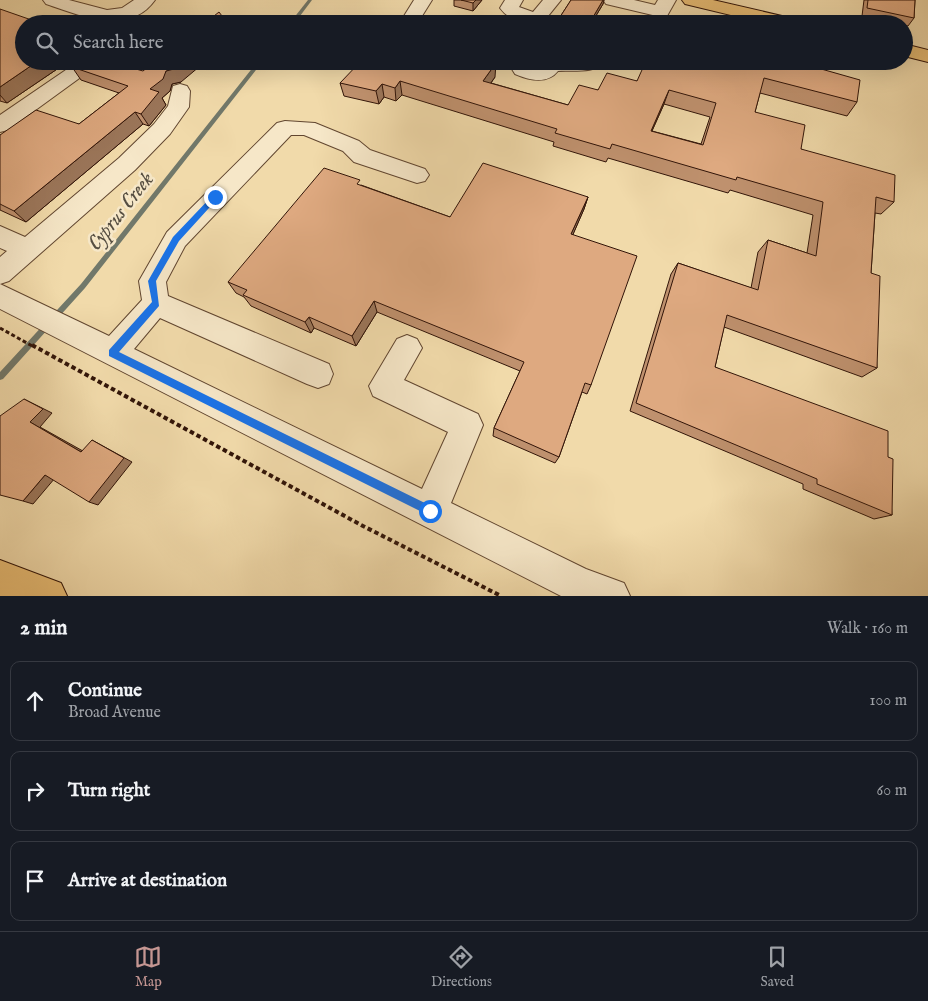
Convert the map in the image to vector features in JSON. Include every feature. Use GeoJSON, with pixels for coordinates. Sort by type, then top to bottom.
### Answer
{"type":"FeatureCollection","features":[{"type":"Feature","properties":{"kind":"main road"},"geometry":{"type":"LineString","coordinates":[[691,0],[754,15]]}},
{"type":"Feature","properties":{"kind":"main road"},"geometry":{"type":"LineString","coordinates":[[913,52],[928,56]]}},
{"type":"Feature","properties":{"kind":"main road"},"geometry":{"type":"LineString","coordinates":[[0,578],[48,596]]}},
{"type":"Feature","properties":{"kind":"street"},"geometry":{"type":"LineString","coordinates":[[52,0],[100,15]]}},
{"type":"Feature","properties":{"kind":"street"},"geometry":{"type":"LineString","coordinates":[[134,15],[146,0]]}},
{"type":"Feature","properties":{"kind":"street"},"geometry":{"type":"LineString","coordinates":[[412,15],[423,0]]}},
{"type":"Feature","properties":{"kind":"street"},"geometry":{"type":"LineString","coordinates":[[514,0],[509,8],[520,15]]}},
{"type":"Feature","properties":{"kind":"street"},"geometry":{"type":"LineString","coordinates":[[540,15],[552,0]]}},
{"type":"Feature","properties":{"kind":"street"},"geometry":{"type":"LineString","coordinates":[[612,0],[664,6]]}},
{"type":"Feature","properties":{"kind":"street"},"geometry":{"type":"LineString","coordinates":[[655,15],[664,6]]}},
{"type":"Feature","properties":{"kind":"street"},"geometry":{"type":"LineString","coordinates":[[0,146],[8,127],[81,70]]}},
{"type":"Feature","properties":{"kind":"street"},"geometry":{"type":"LineString","coordinates":[[522,70],[541,74],[549,70]]}},
{"type":"Feature","properties":{"kind":"street"},"geometry":{"type":"LineString","coordinates":[[0,273],[127,164],[162,129],[178,107],[180,91]]}},
{"type":"Feature","properties":{"kind":"street"},"geometry":{"type":"LineString","coordinates":[[8,127],[73,97]]}},
{"type":"Feature","properties":{"kind":"street"},"geometry":{"type":"LineString","coordinates":[[156,303],[152,281],[176,239],[285,128],[307,128],[351,146],[362,156],[417,175]]}},
{"type":"Feature","properties":{"kind":"street"},"geometry":{"type":"LineString","coordinates":[[0,236],[26,249]]}},
{"type":"Feature","properties":{"kind":"street"},"geometry":{"type":"LineString","coordinates":[[0,296],[580,586],[611,596]]}},
{"type":"Feature","properties":{"kind":"street"},"geometry":{"type":"LineString","coordinates":[[102,348],[156,303]]}},
{"type":"Feature","properties":{"kind":"street"},"geometry":{"type":"LineString","coordinates":[[156,303],[318,374]]}},
{"type":"Feature","properties":{"kind":"street"},"geometry":{"type":"LineString","coordinates":[[407,348],[384,386],[467,425],[430,511]]}},
{"type":"Feature","properties":{"kind":"path"},"geometry":{"type":"LineString","coordinates":[[2,329],[363,526],[501,596]]}},
{"type":"Feature","properties":{"kind":"building"},"geometry":{"type":"Polygon","coordinates":[[[461,0],[476,0],[473,3],[461,0]]]}},
{"type":"Feature","properties":{"kind":"building"},"geometry":{"type":"Polygon","coordinates":[[[571,0],[603,0],[594,15],[561,15],[571,0]]]}},
{"type":"Feature","properties":{"kind":"building"},"geometry":{"type":"Polygon","coordinates":[[[868,0],[915,0],[914,18],[913,15],[900,15],[867,8],[868,0]]]}},
{"type":"Feature","properties":{"kind":"building"},"geometry":{"type":"Polygon","coordinates":[[[0,9],[17,15],[15,15],[15,70],[25,70],[0,87],[0,9]]]}},
{"type":"Feature","properties":{"kind":"building"},"geometry":{"type":"Polygon","coordinates":[[[81,70],[170,70],[166,71],[163,79],[150,89],[159,92],[141,114],[135,112],[14,211],[0,204],[0,135],[36,110],[79,124],[128,86],[81,70]]]}},
{"type":"Feature","properties":{"kind":"building"},"geometry":{"type":"Polygon","coordinates":[[[352,70],[491,70],[483,81],[568,105],[579,85],[598,90],[607,73],[637,81],[642,70],[825,70],[860,80],[857,102],[764,78],[755,112],[805,125],[801,149],[895,175],[894,202],[876,197],[871,273],[880,276],[877,368],[727,315],[715,367],[888,431],[888,457],[893,459],[892,515],[817,484],[817,479],[636,403],[678,263],[758,290],[768,240],[816,256],[823,202],[737,177],[736,180],[612,144],[610,149],[555,133],[557,129],[400,81],[395,88],[382,84],[376,91],[340,83],[352,70]],[[669,90],[651,131],[703,145],[716,103],[669,90]]]}},
{"type":"Feature","properties":{"kind":"building"},"geometry":{"type":"Polygon","coordinates":[[[483,163],[588,197],[571,234],[637,256],[591,385],[585,383],[559,457],[494,428],[524,362],[374,301],[352,336],[309,317],[305,322],[243,295],[247,290],[228,282],[324,168],[360,180],[357,184],[450,217],[483,163]]]}},
{"type":"Feature","properties":{"kind":"building"},"geometry":{"type":"Polygon","coordinates":[[[24,399],[43,409],[30,422],[81,452],[92,440],[124,458],[89,502],[45,475],[23,501],[0,495],[0,416],[24,399]]]}},
{"type":"Feature","properties":{"kind":"waterway","name":"Cyprus Creek"},"geometry":{"type":"LineString","coordinates":[[298,15],[310,0]]}},
{"type":"Feature","properties":{"kind":"waterway","name":"Cyprus Creek"},"geometry":{"type":"LineString","coordinates":[[0,377],[83,286],[254,70]]}},
{"type":"Feature","properties":{"kind":"route"},"geometry":{"type":"LineString","coordinates":[[215,197],[176,239],[152,281],[156,303],[112,353],[430,511]]}}]}
